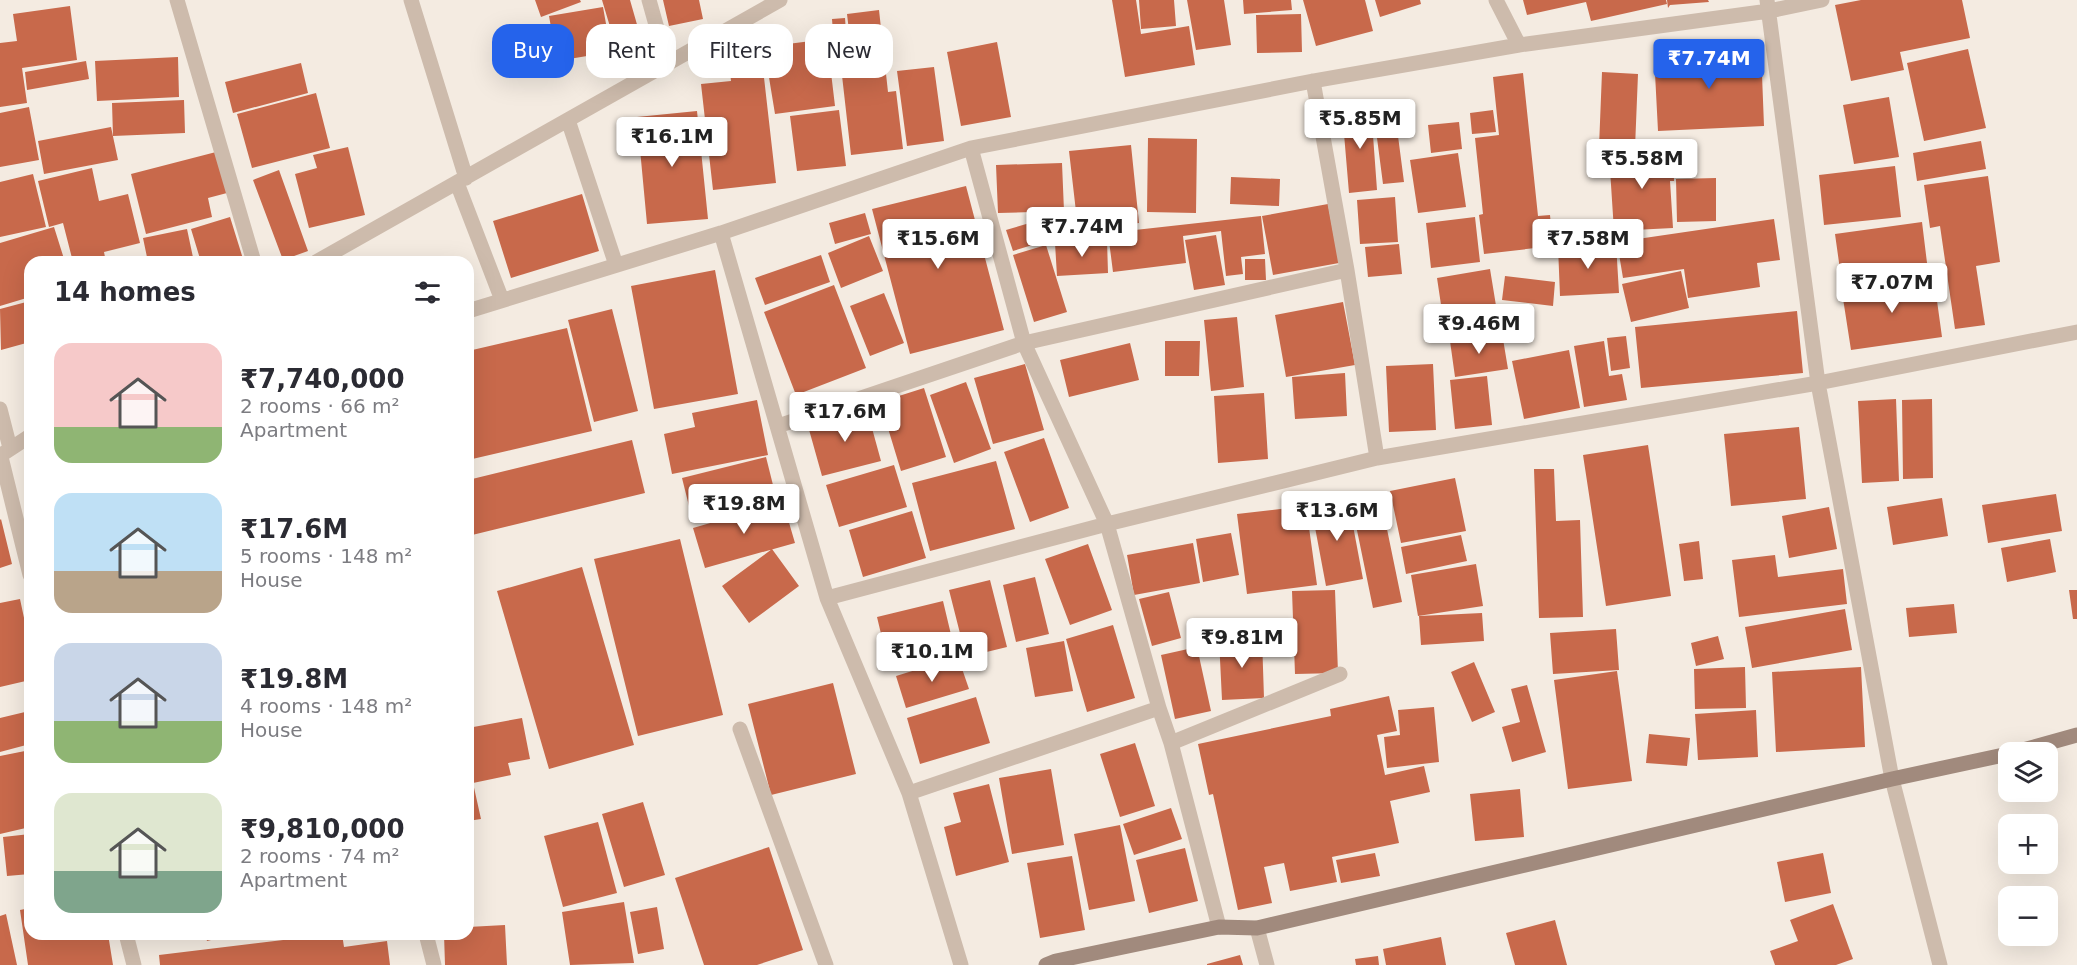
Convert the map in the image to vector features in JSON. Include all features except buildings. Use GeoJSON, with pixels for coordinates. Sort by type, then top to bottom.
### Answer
{"type":"FeatureCollection","features":[{"type":"Feature","properties":{"kind":"street"},"geometry":{"type":"LineString","coordinates":[[177,0],[252,256]]}},
{"type":"Feature","properties":{"kind":"street"},"geometry":{"type":"LineString","coordinates":[[411,0],[462,180],[502,300]]}},
{"type":"Feature","properties":{"kind":"street"},"geometry":{"type":"LineString","coordinates":[[650,0],[656,24]]}},
{"type":"Feature","properties":{"kind":"street"},"geometry":{"type":"LineString","coordinates":[[676,59],[780,0]]}},
{"type":"Feature","properties":{"kind":"street"},"geometry":{"type":"LineString","coordinates":[[1496,0],[1519,45]]}},
{"type":"Feature","properties":{"kind":"street"},"geometry":{"type":"LineString","coordinates":[[474,309],[721,233],[971,148],[1312,81],[1519,45],[1768,6],[1822,0]]}},
{"type":"Feature","properties":{"kind":"street"},"geometry":{"type":"LineString","coordinates":[[1768,6],[1818,383],[1892,779],[1940,965]]}},
{"type":"Feature","properties":{"kind":"street"},"geometry":{"type":"LineString","coordinates":[[327,256],[642,78]]}},
{"type":"Feature","properties":{"kind":"street"},"geometry":{"type":"LineString","coordinates":[[1312,81],[1347,270],[1377,458]]}},
{"type":"Feature","properties":{"kind":"street"},"geometry":{"type":"LineString","coordinates":[[568,120],[616,265]]}},
{"type":"Feature","properties":{"kind":"street"},"geometry":{"type":"LineString","coordinates":[[971,148],[1024,343],[1107,524],[1171,743],[1219,927]]}},
{"type":"Feature","properties":{"kind":"street"},"geometry":{"type":"LineString","coordinates":[[721,233],[827,598],[909,793],[961,965]]}},
{"type":"Feature","properties":{"kind":"street"},"geometry":{"type":"LineString","coordinates":[[778,426],[1024,343],[1347,270]]}},
{"type":"Feature","properties":{"kind":"street"},"geometry":{"type":"LineString","coordinates":[[827,598],[1107,524],[1377,458],[1818,383],[2077,332]]}},
{"type":"Feature","properties":{"kind":"street"},"geometry":{"type":"LineString","coordinates":[[0,409],[4,454],[24,547]]}},
{"type":"Feature","properties":{"kind":"street"},"geometry":{"type":"LineString","coordinates":[[4,454],[24,440]]}},
{"type":"Feature","properties":{"kind":"street"},"geometry":{"type":"LineString","coordinates":[[1171,743],[1340,674]]}},
{"type":"Feature","properties":{"kind":"street"},"geometry":{"type":"LineString","coordinates":[[909,793],[1159,708]]}},
{"type":"Feature","properties":{"kind":"street"},"geometry":{"type":"LineString","coordinates":[[740,729],[826,965]]}},
{"type":"Feature","properties":{"kind":"street"},"geometry":{"type":"LineString","coordinates":[[2052,742],[2077,735]]}},
{"type":"Feature","properties":{"kind":"street"},"geometry":{"type":"LineString","coordinates":[[1046,965],[1219,927],[1257,928],[1892,779],[1998,757]]}},
{"type":"Feature","properties":{"kind":"street"},"geometry":{"type":"LineString","coordinates":[[1257,928],[1267,965]]}},
{"type":"Feature","properties":{"kind":"street"},"geometry":{"type":"LineString","coordinates":[[128,940],[134,965]]}},
{"type":"Feature","properties":{"kind":"street"},"geometry":{"type":"LineString","coordinates":[[428,940],[434,965]]}}]}
